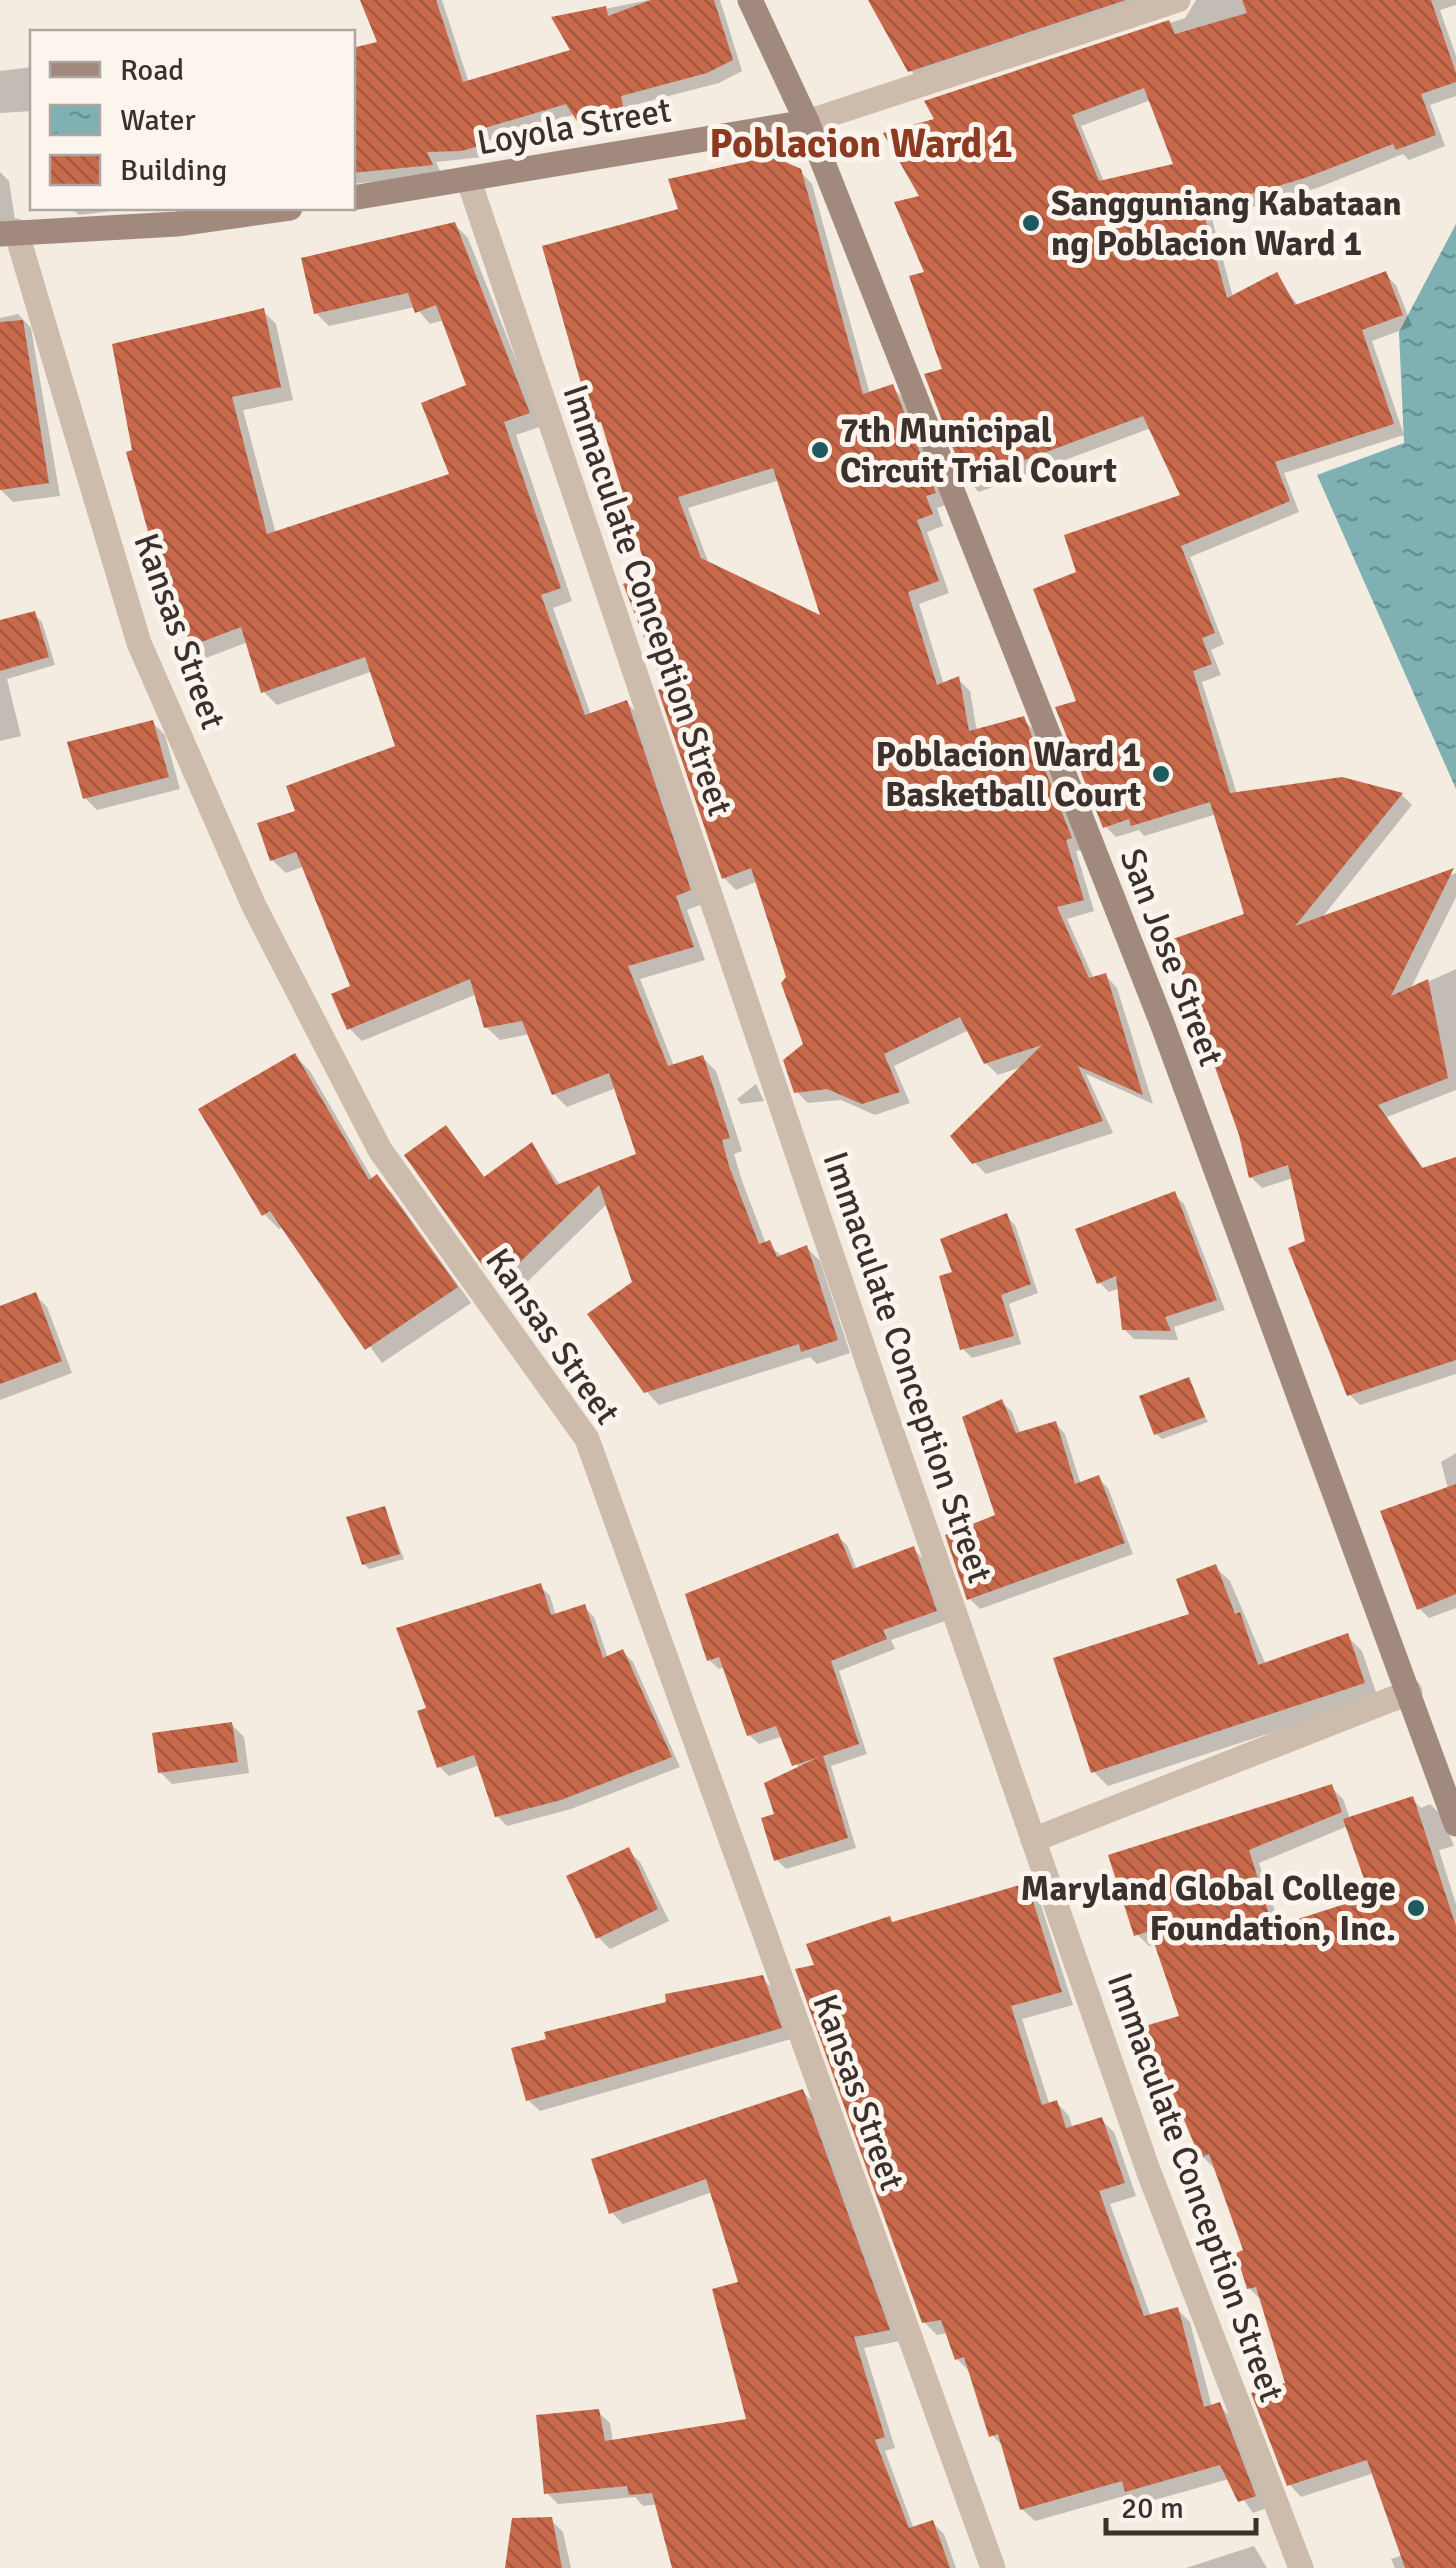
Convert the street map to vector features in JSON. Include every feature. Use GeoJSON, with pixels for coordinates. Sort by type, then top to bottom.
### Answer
{"type":"FeatureCollection","features":[{"type":"Feature","properties":{"kind":"street","name":"San Jose Street"},"geometry":{"type":"LineString","coordinates":[[750,0],[807,122],[1162,1023],[1456,1824]]}},
{"type":"Feature","properties":{"kind":"street"},"geometry":{"type":"LineString","coordinates":[[807,122],[1178,0]]}},
{"type":"Feature","properties":{"kind":"street","name":"Loyola Street"},"geometry":{"type":"LineString","coordinates":[[355,198],[807,122]]}},
{"type":"Feature","properties":{"kind":"street","name":"Immaculate Conception Street"},"geometry":{"type":"LineString","coordinates":[[469,181],[1033,1840],[1148,2170],[1300,2568]]}},
{"type":"Feature","properties":{"kind":"street"},"geometry":{"type":"LineString","coordinates":[[8,232],[178,224],[276,210]]}},
{"type":"Feature","properties":{"kind":"street","name":"Kansas Street"},"geometry":{"type":"LineString","coordinates":[[8,232],[139,643],[254,906],[380,1150],[587,1439],[993,2568]]}},
{"type":"Feature","properties":{"kind":"street"},"geometry":{"type":"LineString","coordinates":[[1033,1840],[1410,1692]]}},
{"type":"Feature","properties":{"kind":"water"},"geometry":{"type":"Polygon","coordinates":[[[1456,224],[1456,789],[1317,475],[1404,443],[1399,332],[1456,224]]]}},
{"type":"Feature","properties":{"kind":"building"},"geometry":{"type":"Polygon","coordinates":[[[360,0],[436,0],[463,82],[570,50],[551,17],[606,6],[608,16],[651,0],[714,0],[733,60],[707,73],[621,96],[625,117],[580,126],[566,104],[478,130],[483,145],[461,151],[427,152],[433,165],[355,173],[355,47],[377,42],[360,0]]]}},
{"type":"Feature","properties":{"kind":"building"},"geometry":{"type":"Polygon","coordinates":[[[868,0],[1126,0],[908,72],[868,0]]]}},
{"type":"Feature","properties":{"kind":"building"},"geometry":{"type":"Polygon","coordinates":[[[1242,0],[1431,0],[1456,73],[1456,82],[1421,94],[1436,135],[1396,150],[1393,144],[1305,178],[1202,208],[1227,298],[1277,272],[1295,305],[1386,271],[1403,315],[1362,330],[1394,424],[1275,462],[1290,501],[1181,546],[1215,633],[1202,638],[1212,664],[1193,671],[1230,793],[1342,777],[1403,793],[1295,926],[1454,868],[1391,996],[1428,979],[1448,1078],[1378,1105],[1422,1168],[1456,1157],[1456,1360],[1347,1396],[1288,1248],[1305,1241],[1288,1165],[1249,1178],[1239,1135],[1170,940],[1244,914],[1210,802],[1131,826],[1129,819],[1103,828],[1055,707],[1076,701],[1033,589],[1076,572],[1064,535],[1180,495],[1143,416],[966,482],[924,374],[942,369],[909,276],[924,272],[894,202],[919,196],[883,133],[934,119],[924,101],[1169,20],[1175,34],[1247,13],[1242,0]],[[1144,88],[1072,115],[1099,181],[1173,164],[1144,88]]]}},
{"type":"Feature","properties":{"kind":"building"},"geometry":{"type":"Polygon","coordinates":[[[772,156],[801,169],[863,394],[893,384],[936,493],[926,496],[933,514],[917,520],[939,581],[908,592],[937,685],[959,676],[969,731],[1024,716],[1072,838],[1066,840],[1084,900],[1057,907],[1089,978],[1106,973],[1143,1095],[1078,1066],[1103,1121],[972,1164],[950,1136],[1042,1045],[984,1064],[960,1017],[884,1054],[900,1092],[862,1104],[827,1089],[794,1093],[783,1060],[803,1044],[781,983],[786,977],[751,868],[722,879],[658,690],[664,688],[623,584],[648,575],[601,422],[596,423],[587,393],[584,394],[542,246],[678,209],[668,179],[772,156]],[[773,468],[678,497],[701,558],[820,615],[773,468]]]}},
{"type":"Feature","properties":{"kind":"building"},"geometry":{"type":"Polygon","coordinates":[[[455,222],[530,413],[504,422],[561,588],[541,595],[585,715],[627,700],[691,890],[676,896],[694,947],[628,966],[668,1066],[703,1055],[730,1138],[722,1140],[729,1166],[759,1244],[770,1240],[777,1257],[807,1245],[838,1340],[801,1352],[799,1344],[644,1393],[587,1314],[632,1282],[599,1185],[505,1277],[494,1262],[485,1269],[404,1155],[446,1125],[484,1177],[532,1142],[556,1185],[636,1154],[609,1073],[552,1095],[522,1021],[484,1028],[470,979],[347,1030],[331,994],[350,986],[296,852],[270,861],[257,823],[295,811],[286,786],[395,746],[365,657],[261,693],[241,627],[191,646],[161,563],[157,564],[126,452],[132,450],[112,344],[264,308],[281,387],[232,397],[267,534],[449,474],[421,403],[466,385],[436,305],[415,313],[408,293],[314,314],[301,258],[455,222]]]}},
{"type":"Feature","properties":{"kind":"building"},"geometry":{"type":"Polygon","coordinates":[[[23,320],[49,483],[0,490],[0,322],[23,320]]]}},
{"type":"Feature","properties":{"kind":"building"},"geometry":{"type":"Polygon","coordinates":[[[35,611],[49,657],[0,671],[0,620],[35,611]]]}},
{"type":"Feature","properties":{"kind":"building"},"geometry":{"type":"Polygon","coordinates":[[[153,720],[169,777],[83,799],[67,742],[153,720]]]}},
{"type":"Feature","properties":{"kind":"building"},"geometry":{"type":"Polygon","coordinates":[[[295,1053],[369,1180],[377,1174],[458,1287],[365,1350],[270,1211],[262,1216],[198,1109],[295,1053]]]}},
{"type":"Feature","properties":{"kind":"building"},"geometry":{"type":"Polygon","coordinates":[[[1175,1191],[1217,1300],[1165,1317],[1171,1331],[1122,1330],[1116,1276],[1097,1284],[1075,1229],[1175,1191]]]}},
{"type":"Feature","properties":{"kind":"building"},"geometry":{"type":"Polygon","coordinates":[[[1007,1213],[1031,1284],[1001,1295],[1014,1336],[960,1350],[939,1276],[952,1272],[940,1239],[1007,1213]]]}},
{"type":"Feature","properties":{"kind":"building"},"geometry":{"type":"Polygon","coordinates":[[[36,1292],[62,1361],[0,1384],[0,1306],[36,1292]]]}},
{"type":"Feature","properties":{"kind":"building"},"geometry":{"type":"Polygon","coordinates":[[[1189,1377],[1205,1417],[1154,1435],[1139,1396],[1189,1377]]]}},
{"type":"Feature","properties":{"kind":"building"},"geometry":{"type":"Polygon","coordinates":[[[1002,1399],[1016,1433],[1056,1421],[1075,1484],[1099,1475],[1125,1543],[967,1600],[945,1535],[995,1515],[962,1417],[1002,1399]]]}},
{"type":"Feature","properties":{"kind":"building"},"geometry":{"type":"Polygon","coordinates":[[[1456,1484],[1456,1594],[1417,1610],[1380,1511],[1456,1484]]]}},
{"type":"Feature","properties":{"kind":"building"},"geometry":{"type":"Polygon","coordinates":[[[385,1506],[400,1554],[362,1565],[346,1517],[385,1506]]]}},
{"type":"Feature","properties":{"kind":"building"},"geometry":{"type":"Polygon","coordinates":[[[838,1533],[853,1569],[914,1546],[937,1611],[883,1630],[887,1639],[831,1661],[859,1744],[823,1756],[848,1838],[774,1861],[761,1818],[774,1814],[764,1783],[819,1757],[792,1766],[776,1726],[747,1736],[719,1657],[707,1661],[685,1594],[838,1533]]]}},
{"type":"Feature","properties":{"kind":"building"},"geometry":{"type":"Polygon","coordinates":[[[1216,1564],[1235,1614],[1240,1612],[1258,1665],[1348,1633],[1365,1683],[1091,1773],[1053,1658],[1189,1614],[1176,1579],[1216,1564]]]}},
{"type":"Feature","properties":{"kind":"building"},"geometry":{"type":"Polygon","coordinates":[[[541,1583],[551,1615],[585,1604],[603,1658],[623,1649],[672,1757],[561,1800],[495,1817],[474,1755],[437,1768],[417,1711],[426,1708],[396,1628],[541,1583]]]}},
{"type":"Feature","properties":{"kind":"building"},"geometry":{"type":"Polygon","coordinates":[[[232,1722],[238,1762],[158,1773],[152,1733],[232,1722]]]}},
{"type":"Feature","properties":{"kind":"building"},"geometry":{"type":"Polygon","coordinates":[[[1332,1784],[1342,1812],[1249,1850],[1273,1927],[1370,1896],[1343,1819],[1413,1796],[1456,1926],[1456,2568],[1405,2568],[1367,2460],[1287,2486],[1251,2393],[1285,2383],[1256,2287],[1247,2289],[1236,2253],[1243,2250],[1209,2154],[1200,2158],[1163,2070],[1157,2072],[1145,2026],[1179,2016],[1150,1931],[1134,1936],[1108,1855],[1332,1784]]]}},
{"type":"Feature","properties":{"kind":"building"},"geometry":{"type":"Polygon","coordinates":[[[629,1847],[658,1909],[596,1939],[566,1876],[629,1847]]]}},
{"type":"Feature","properties":{"kind":"building"},"geometry":{"type":"Polygon","coordinates":[[[1027,1883],[1062,1992],[1011,2006],[1042,2105],[1057,2100],[1066,2128],[1102,2117],[1125,2183],[1099,2191],[1144,2316],[1178,2307],[1204,2407],[1220,2402],[1256,2496],[1238,2502],[1220,2465],[1125,2492],[1122,2481],[1020,2510],[998,2434],[989,2437],[964,2357],[955,2360],[941,2320],[922,2323],[795,1969],[814,1965],[806,1944],[890,1916],[892,1922],[1027,1883]]]}},
{"type":"Feature","properties":{"kind":"building"},"geometry":{"type":"Polygon","coordinates":[[[763,1975],[782,2028],[526,2101],[511,2048],[546,2039],[544,2032],[666,2002],[665,1994],[763,1975]]]}},
{"type":"Feature","properties":{"kind":"building"},"geometry":{"type":"Polygon","coordinates":[[[803,2089],[890,2330],[854,2337],[885,2437],[875,2440],[909,2528],[933,2520],[950,2568],[672,2568],[652,2493],[629,2495],[627,2486],[544,2494],[536,2415],[599,2409],[605,2441],[746,2419],[712,2289],[738,2282],[706,2179],[609,2214],[591,2159],[803,2089]]]}},
{"type":"Feature","properties":{"kind":"building"},"geometry":{"type":"Polygon","coordinates":[[[552,2517],[562,2568],[505,2568],[512,2518],[552,2517]]]}},
{"type":"Feature","properties":{"kind":"place","name":"Sangguniang Kabataan ng Poblacion Ward 1"},"geometry":{"type":"Point","coordinates":[1031,223]}},
{"type":"Feature","properties":{"kind":"place","name":"7th Municipal Circuit Trial Court"},"geometry":{"type":"Point","coordinates":[820,450]}},
{"type":"Feature","properties":{"kind":"place","name":"Poblacion Ward 1 Basketball Court"},"geometry":{"type":"Point","coordinates":[1161,774]}},
{"type":"Feature","properties":{"kind":"place","name":"Maryland Global College Foundation, Inc."},"geometry":{"type":"Point","coordinates":[1416,1908]}},
{"type":"Feature","properties":{"kind":"district","name":"Poblacion Ward 1"},"geometry":{"type":"Point","coordinates":[861,143]}}]}
